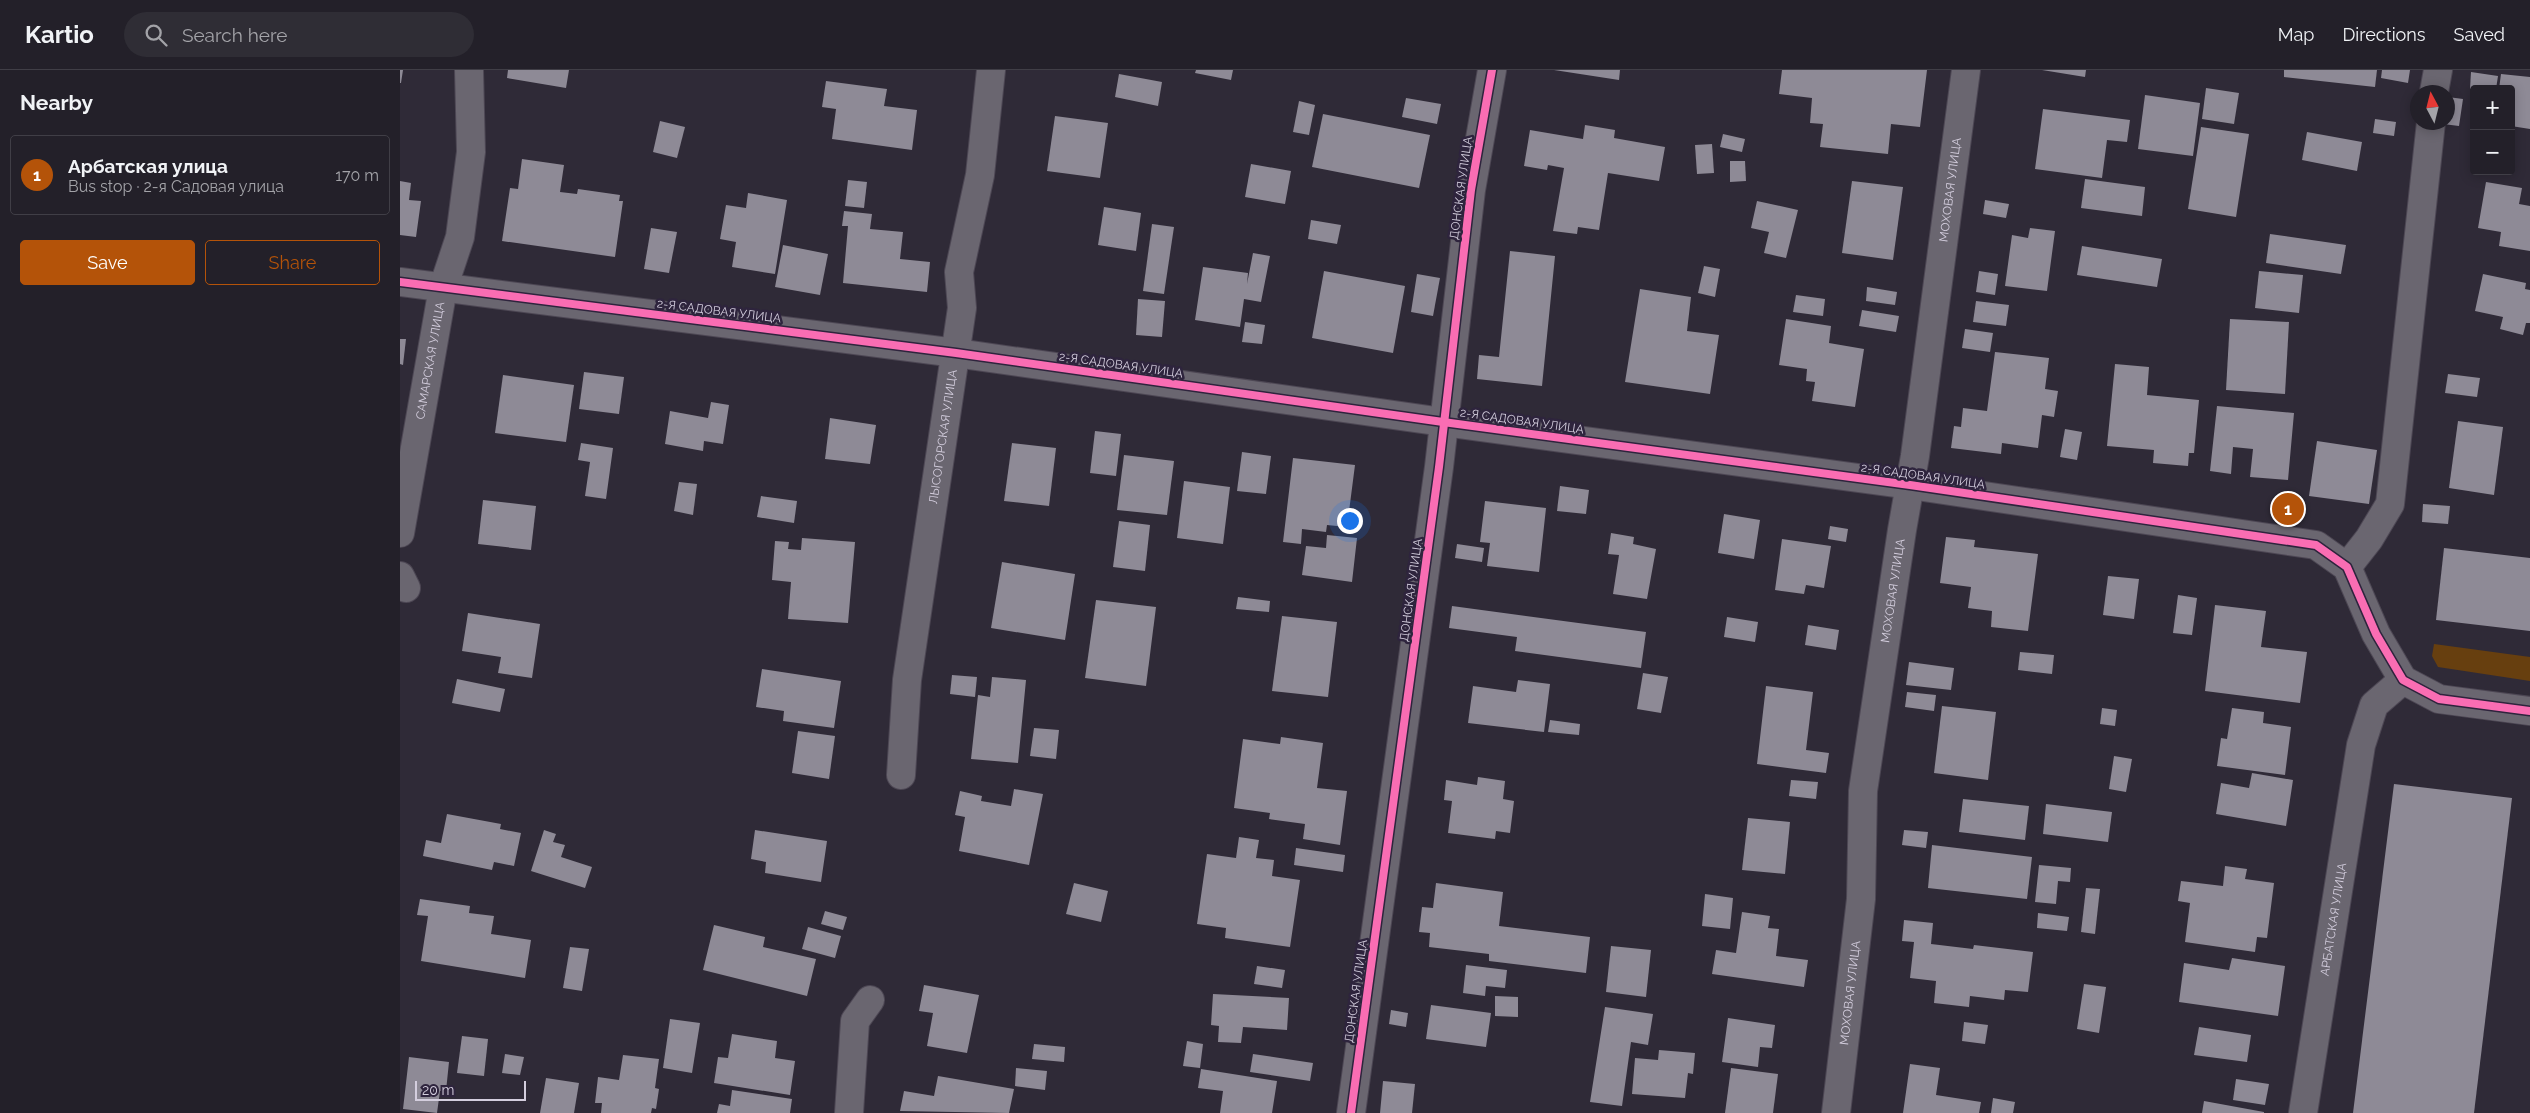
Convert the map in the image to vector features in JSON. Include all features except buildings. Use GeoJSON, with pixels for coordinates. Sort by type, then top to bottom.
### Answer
{"type":"FeatureCollection","features":[{"type":"Feature","properties":{"kind":"street","name":"САМАРСКАЯ УЛИЦА"},"geometry":{"type":"LineString","coordinates":[[400,533],[438,328],[443,288],[460,237],[471,152],[469,70]]}},
{"type":"Feature","properties":{"kind":"street","name":"ЛЫСОГОРСКАЯ УЛИЦА"},"geometry":{"type":"LineString","coordinates":[[901,775],[907,680],[962,308],[959,272],[980,175],[991,70]]}},
{"type":"Feature","properties":{"kind":"street","name":"ДОНСКАЯ УЛИЦА"},"geometry":{"type":"LineString","coordinates":[[1351,1113],[1438,477],[1471,190],[1492,70]]}},
{"type":"Feature","properties":{"kind":"street","name":"МОХОВАЯ УЛИЦА"},"geometry":{"type":"LineString","coordinates":[[1836,1113],[1861,899],[1863,791],[1910,485],[1966,70]]}},
{"type":"Feature","properties":{"kind":"street"},"geometry":{"type":"LineString","coordinates":[[2435,85],[2438,70]]}},
{"type":"Feature","properties":{"kind":"street"},"geometry":{"type":"LineString","coordinates":[[2430,130],[2390,504],[2369,538],[2347,567],[2376,634],[2403,680],[2438,699],[2530,710]]}},
{"type":"Feature","properties":{"kind":"street","name":"2-Я САДОВАЯ УЛИЦА"},"geometry":{"type":"LineString","coordinates":[[400,282],[956,353],[1443,422],[1910,485],[2316,545],[2347,567]]}},
{"type":"Feature","properties":{"kind":"street","name":"АРБАТСКАЯ УЛИЦА"},"geometry":{"type":"LineString","coordinates":[[2303,1113],[2361,745],[2374,706],[2403,680]]}},
{"type":"Feature","properties":{"kind":"street"},"geometry":{"type":"LineString","coordinates":[[849,1113],[856,1021],[870,1000]]}},
{"type":"Feature","properties":{"kind":"shaded area"},"geometry":{"type":"Polygon","coordinates":[[[2434,644],[2530,657],[2530,681],[2438,667],[2432,656],[2434,644]]]}},
{"type":"Feature","properties":{"kind":"cycle path"},"geometry":{"type":"LineString","coordinates":[[1351,1113],[1439,467],[1471,190],[1492,70]]}},
{"type":"Feature","properties":{"kind":"cycle path"},"geometry":{"type":"LineString","coordinates":[[400,282],[956,353],[1443,422],[1910,485],[2316,545],[2347,567],[2376,634],[2403,680],[2439,699],[2530,711]]}},
{"type":"Feature","properties":{"kind":"place","name":"Арбатская улица"},"geometry":{"type":"Point","coordinates":[2288,509]}}]}
